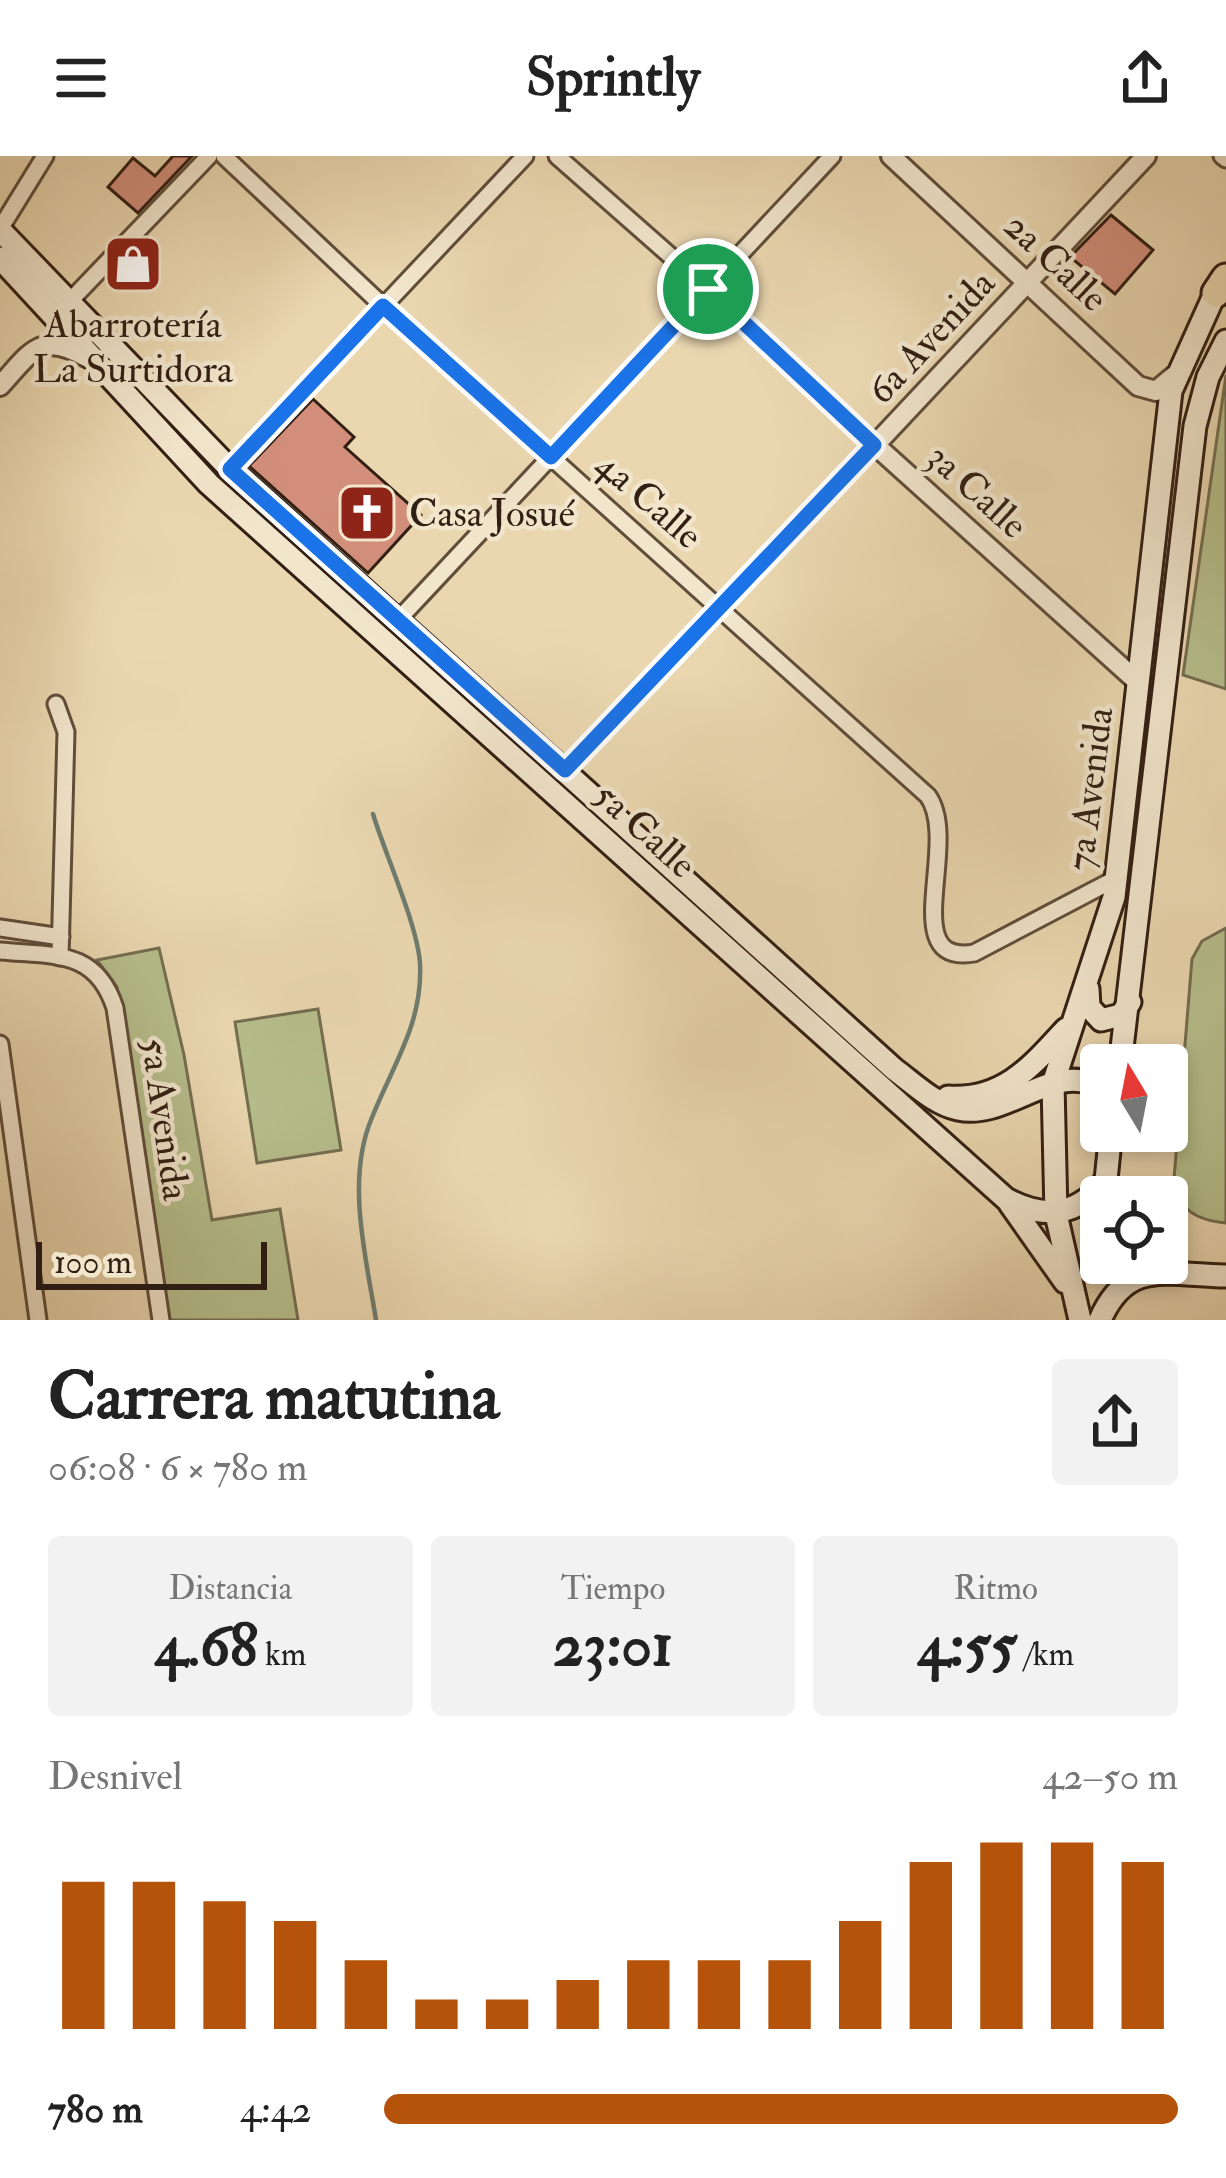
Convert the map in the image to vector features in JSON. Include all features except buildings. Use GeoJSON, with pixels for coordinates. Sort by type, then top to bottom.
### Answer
{"type":"FeatureCollection","features":[{"type":"Feature","properties":{"kind":"main road","name":"5a Calle"},"geometry":{"type":"LineString","coordinates":[[0,230],[62,309],[85,351],[209,484],[1006,1199],[1030,1211],[1056,1214]]}},
{"type":"Feature","properties":{"kind":"main road","name":"5a Calle"},"geometry":{"type":"LineString","coordinates":[[0,258],[62,309],[230,469],[930,1096],[952,1108],[980,1112],[1053,1084],[1080,1081]]}},
{"type":"Feature","properties":{"kind":"main road","name":"7a Avenida"},"geometry":{"type":"LineString","coordinates":[[1080,1320],[1056,1214],[1053,1084],[1117,878],[1163,442],[1177,372],[1223,279]]}},
{"type":"Feature","properties":{"kind":"main road","name":"7a Avenida"},"geometry":{"type":"LineString","coordinates":[[1123,1044],[1195,426],[1208,377],[1226,340]]}},
{"type":"Feature","properties":{"kind":"main road"},"geometry":{"type":"LineString","coordinates":[[1088,982],[1094,1017],[1111,1020],[1130,1001]]}},
{"type":"Feature","properties":{"kind":"main road"},"geometry":{"type":"LineString","coordinates":[[930,1096],[983,1096],[1006,1086],[1076,1018]]}},
{"type":"Feature","properties":{"kind":"main road"},"geometry":{"type":"LineString","coordinates":[[1006,1199],[1074,1296]]}},
{"type":"Feature","properties":{"kind":"main road"},"geometry":{"type":"LineString","coordinates":[[1056,1214],[1080,1205]]}},
{"type":"Feature","properties":{"kind":"main road"},"geometry":{"type":"LineString","coordinates":[[1188,1271],[1225,1276]]}},
{"type":"Feature","properties":{"kind":"main road"},"geometry":{"type":"LineString","coordinates":[[1100,1320],[1127,1280],[1149,1275],[1225,1276]]}},
{"type":"Feature","properties":{"kind":"street"},"geometry":{"type":"LineString","coordinates":[[0,230],[45,156]]}},
{"type":"Feature","properties":{"kind":"street"},"geometry":{"type":"LineString","coordinates":[[0,369],[209,156]]}},
{"type":"Feature","properties":{"kind":"street","name":"4a Calle"},"geometry":{"type":"LineString","coordinates":[[224,156],[383,306],[720,604],[928,796],[939,811],[942,835],[933,915],[934,938],[943,952],[954,956],[974,953],[1117,878]]}},
{"type":"Feature","properties":{"kind":"street"},"geometry":{"type":"LineString","coordinates":[[230,469],[525,156]]}},
{"type":"Feature","properties":{"kind":"street","name":"3a Calle"},"geometry":{"type":"LineString","coordinates":[[557,156],[1139,682]]}},
{"type":"Feature","properties":{"kind":"street"},"geometry":{"type":"LineString","coordinates":[[398,620],[832,156]]}},
{"type":"Feature","properties":{"kind":"street","name":"2a Calle"},"geometry":{"type":"LineString","coordinates":[[891,156],[1138,386],[1156,391],[1177,372]]}},
{"type":"Feature","properties":{"kind":"street","name":"6a Avenida"},"geometry":{"type":"LineString","coordinates":[[565,770],[1146,156]]}},
{"type":"Feature","properties":{"kind":"street"},"geometry":{"type":"LineString","coordinates":[[0,386],[32,351],[47,343],[85,351]]}},
{"type":"Feature","properties":{"kind":"street"},"geometry":{"type":"LineString","coordinates":[[0,951],[60,957],[66,732],[56,704]]}},
{"type":"Feature","properties":{"kind":"street"},"geometry":{"type":"LineString","coordinates":[[0,928],[62,937]]}},
{"type":"Feature","properties":{"kind":"street","name":"5a Avenida"},"geometry":{"type":"LineString","coordinates":[[60,957],[88,964],[107,982],[115,1008],[161,1320]]}},
{"type":"Feature","properties":{"kind":"street"},"geometry":{"type":"LineString","coordinates":[[0,1044],[38,1320]]}},
{"type":"Feature","properties":{"kind":"green space"},"geometry":{"type":"Polygon","coordinates":[[[1226,375],[1226,689],[1183,675],[1226,375]]]}},
{"type":"Feature","properties":{"kind":"green space"},"geometry":{"type":"Polygon","coordinates":[[[1226,928],[1226,1223],[1191,1212],[1188,1176],[1174,1176],[1176,1152],[1188,1152],[1185,1044],[1192,959],[1202,941],[1226,928]]]}},
{"type":"Feature","properties":{"kind":"green space"},"geometry":{"type":"Polygon","coordinates":[[[159,948],[184,1055],[212,1220],[280,1209],[298,1320],[168,1320],[117,987],[97,960],[159,948]]]}},
{"type":"Feature","properties":{"kind":"green space"},"geometry":{"type":"Polygon","coordinates":[[[318,1009],[341,1150],[257,1163],[235,1022],[318,1009]]]}},
{"type":"Feature","properties":{"kind":"waterway"},"geometry":{"type":"LineString","coordinates":[[373,814],[407,910],[420,964],[417,1006],[371,1120],[360,1168],[360,1219],[376,1320]]}},
{"type":"Feature","properties":{"kind":"place","name":"Abarrotería La Surtidora"},"geometry":{"type":"Point","coordinates":[133,264]}},
{"type":"Feature","properties":{"kind":"place","name":"Casa Josué"},"geometry":{"type":"Point","coordinates":[367,513]}},
{"type":"Feature","properties":{"kind":"route"},"geometry":{"type":"LineString","coordinates":[[708,289],[874,445],[565,770],[230,469],[383,306],[551,457],[708,289]]}}]}
